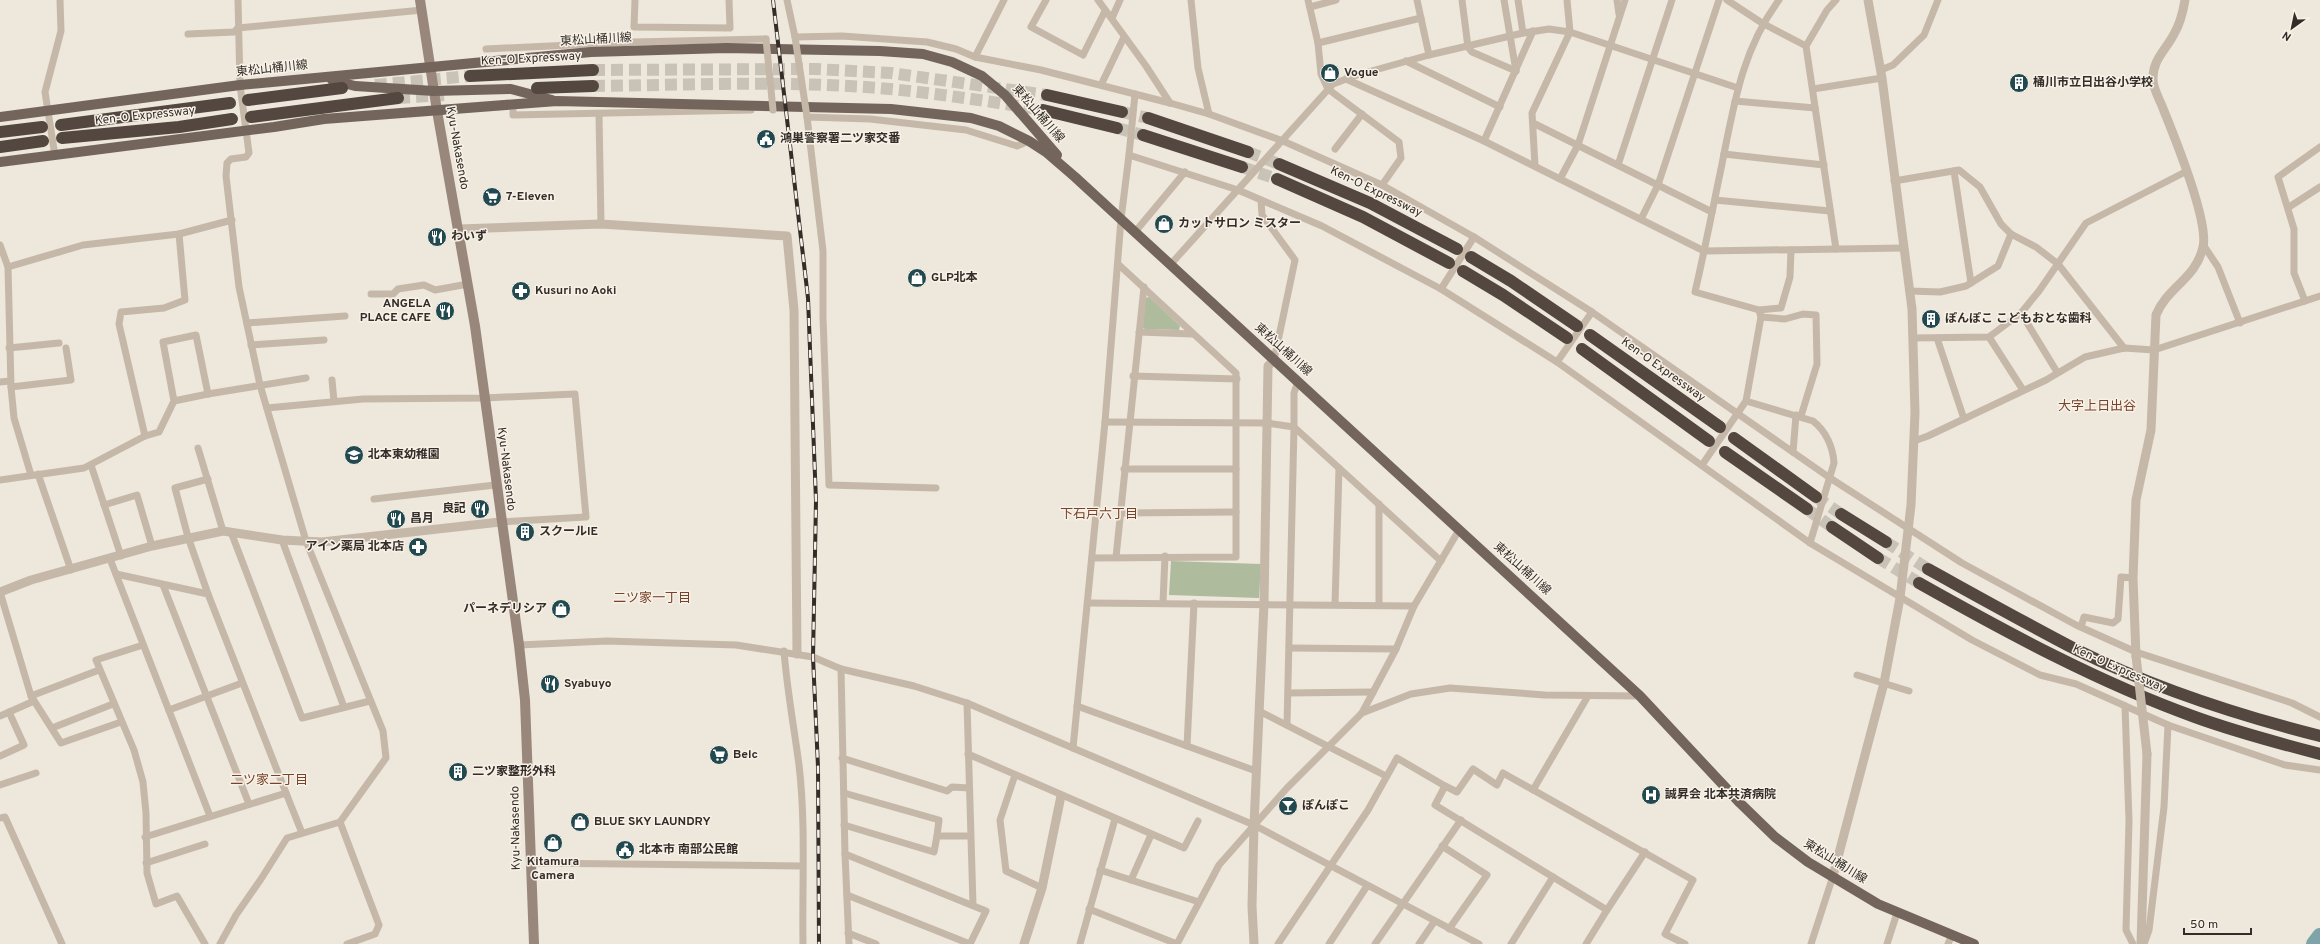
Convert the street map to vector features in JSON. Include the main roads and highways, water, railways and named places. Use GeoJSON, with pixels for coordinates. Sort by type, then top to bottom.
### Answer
{"type":"FeatureCollection","features":[{"type":"Feature","properties":{"kind":"highway","name":"Ken-O Expressway"},"geometry":{"type":"LineString","coordinates":[[470,76],[593,70]]}},
{"type":"Feature","properties":{"kind":"highway"},"geometry":{"type":"LineString","coordinates":[[537,88],[593,86]]}},
{"type":"Feature","properties":{"kind":"highway"},"geometry":{"type":"LineString","coordinates":[[248,100],[342,88]]}},
{"type":"Feature","properties":{"kind":"highway"},"geometry":{"type":"LineString","coordinates":[[1047,95],[1122,112]]}},
{"type":"Feature","properties":{"kind":"highway"},"geometry":{"type":"LineString","coordinates":[[251,116],[398,98]]}},
{"type":"Feature","properties":{"kind":"highway","name":"Ken-O Expressway"},"geometry":{"type":"LineString","coordinates":[[61,125],[230,103]]}},
{"type":"Feature","properties":{"kind":"highway"},"geometry":{"type":"LineString","coordinates":[[1044,110],[1117,128]]}},
{"type":"Feature","properties":{"kind":"highway"},"geometry":{"type":"LineString","coordinates":[[1148,118],[1248,152]]}},
{"type":"Feature","properties":{"kind":"highway","name":"Ken-O Expressway"},"geometry":{"type":"LineString","coordinates":[[62,138],[179,127],[232,119]]}},
{"type":"Feature","properties":{"kind":"highway"},"geometry":{"type":"LineString","coordinates":[[0,132],[42,127]]}},
{"type":"Feature","properties":{"kind":"highway"},"geometry":{"type":"LineString","coordinates":[[1143,135],[1242,167]]}},
{"type":"Feature","properties":{"kind":"highway"},"geometry":{"type":"LineString","coordinates":[[0,147],[43,141]]}},
{"type":"Feature","properties":{"kind":"highway","name":"Ken-O Expressway"},"geometry":{"type":"LineString","coordinates":[[1279,164],[1370,203],[1457,249]]}},
{"type":"Feature","properties":{"kind":"highway"},"geometry":{"type":"LineString","coordinates":[[1277,179],[1363,217],[1449,263]]}},
{"type":"Feature","properties":{"kind":"highway"},"geometry":{"type":"LineString","coordinates":[[1471,257],[1577,326]]}},
{"type":"Feature","properties":{"kind":"highway"},"geometry":{"type":"LineString","coordinates":[[1463,271],[1503,295],[1567,338]]}},
{"type":"Feature","properties":{"kind":"highway","name":"Ken-O Expressway"},"geometry":{"type":"LineString","coordinates":[[1590,335],[1720,427]]}},
{"type":"Feature","properties":{"kind":"highway"},"geometry":{"type":"LineString","coordinates":[[1582,349],[1709,441]]}},
{"type":"Feature","properties":{"kind":"highway"},"geometry":{"type":"LineString","coordinates":[[1734,438],[1816,496]]}},
{"type":"Feature","properties":{"kind":"highway"},"geometry":{"type":"LineString","coordinates":[[1725,452],[1807,509]]}},
{"type":"Feature","properties":{"kind":"highway"},"geometry":{"type":"LineString","coordinates":[[1841,514],[1886,542]]}},
{"type":"Feature","properties":{"kind":"highway"},"geometry":{"type":"LineString","coordinates":[[1832,527],[1878,558]]}},
{"type":"Feature","properties":{"kind":"highway","name":"Ken-O Expressway"},"geometry":{"type":"LineString","coordinates":[[1928,569],[2078,650],[2117,668],[2243,716],[2320,736]]}},
{"type":"Feature","properties":{"kind":"highway","name":"Ken-O Expressway"},"geometry":{"type":"LineString","coordinates":[[1919,583],[2015,636],[2088,672],[2195,717],[2320,754]]}},
{"type":"Feature","properties":{"kind":"main road","name":"Kyu-Nakasendo"},"geometry":{"type":"LineString","coordinates":[[421,5],[437,111],[468,284],[500,522],[519,645],[525,707],[534,944]]}},
{"type":"Feature","properties":{"kind":"main road","name":"東松山桶川線"},"geometry":{"type":"LineString","coordinates":[[0,117],[48,112],[240,85],[591,52],[726,48],[923,54],[952,62],[982,76],[1000,90],[1075,177]]}},
{"type":"Feature","properties":{"kind":"main road"},"geometry":{"type":"LineString","coordinates":[[322,78],[355,86],[434,91],[511,89],[557,101]]}},
{"type":"Feature","properties":{"kind":"main road","name":"東松山桶川線"},"geometry":{"type":"LineString","coordinates":[[0,162],[55,156],[324,119],[513,106],[557,101],[891,109],[971,118],[999,126],[1046,152],[1121,219],[1640,696],[1720,783],[1775,836],[1808,862],[1878,904],[1950,940],[1974,944]]}},
{"type":"Feature","properties":{"kind":"waterway"},"geometry":{"type":"LineString","coordinates":[[2314,944],[2320,936]]}},
{"type":"Feature","properties":{"kind":"tunnel"},"geometry":{"type":"LineString","coordinates":[[593,70],[815,69],[891,73],[1047,95]]}},
{"type":"Feature","properties":{"kind":"tunnel"},"geometry":{"type":"LineString","coordinates":[[375,85],[470,76]]}},
{"type":"Feature","properties":{"kind":"tunnel"},"geometry":{"type":"LineString","coordinates":[[593,86],[742,84],[853,86],[929,93],[1043,110]]}},
{"type":"Feature","properties":{"kind":"tunnel"},"geometry":{"type":"LineString","coordinates":[[398,98],[444,95]]}},
{"type":"Feature","properties":{"kind":"tunnel"},"geometry":{"type":"LineString","coordinates":[[1122,112],[1148,118]]}},
{"type":"Feature","properties":{"kind":"tunnel"},"geometry":{"type":"LineString","coordinates":[[1117,128],[1143,135]]}},
{"type":"Feature","properties":{"kind":"tunnel"},"geometry":{"type":"LineString","coordinates":[[1248,152],[1279,164]]}},
{"type":"Feature","properties":{"kind":"tunnel"},"geometry":{"type":"LineString","coordinates":[[1242,167],[1277,179]]}},
{"type":"Feature","properties":{"kind":"tunnel"},"geometry":{"type":"LineString","coordinates":[[1816,497],[1841,514]]}},
{"type":"Feature","properties":{"kind":"tunnel"},"geometry":{"type":"LineString","coordinates":[[1807,509],[1832,527]]}},
{"type":"Feature","properties":{"kind":"tunnel"},"geometry":{"type":"LineString","coordinates":[[1886,542],[1928,569]]}},
{"type":"Feature","properties":{"kind":"tunnel"},"geometry":{"type":"LineString","coordinates":[[1878,558],[1919,583]]}},
{"type":"Feature","properties":{"kind":"railway"},"geometry":{"type":"LineString","coordinates":[[773,0],[808,298],[816,501],[813,657],[818,767],[819,944]]}},
{"type":"Feature","properties":{"kind":"place","name":"Vogue"},"geometry":{"type":"Point","coordinates":[1330,73]}},
{"type":"Feature","properties":{"kind":"place","name":"桶川市立日出谷小学校"},"geometry":{"type":"Point","coordinates":[2019,83]}},
{"type":"Feature","properties":{"kind":"place","name":"鴻巣警察署二ツ家交番"},"geometry":{"type":"Point","coordinates":[766,139]}},
{"type":"Feature","properties":{"kind":"place","name":"7-Eleven"},"geometry":{"type":"Point","coordinates":[492,197]}},
{"type":"Feature","properties":{"kind":"place","name":"カットサロン ミスター"},"geometry":{"type":"Point","coordinates":[1164,224]}},
{"type":"Feature","properties":{"kind":"place","name":"わいず"},"geometry":{"type":"Point","coordinates":[437,237]}},
{"type":"Feature","properties":{"kind":"place","name":"GLP北本"},"geometry":{"type":"Point","coordinates":[917,278]}},
{"type":"Feature","properties":{"kind":"place","name":"Kusuri no Aoki"},"geometry":{"type":"Point","coordinates":[521,291]}},
{"type":"Feature","properties":{"kind":"place","name":"ANGELA PLACE CAFE"},"geometry":{"type":"Point","coordinates":[445,311]}},
{"type":"Feature","properties":{"kind":"place","name":"ぽんぽこ こどもおとな歯科"},"geometry":{"type":"Point","coordinates":[1931,319]}},
{"type":"Feature","properties":{"kind":"place","name":"北本東幼稚園"},"geometry":{"type":"Point","coordinates":[354,455]}},
{"type":"Feature","properties":{"kind":"place","name":"良記"},"geometry":{"type":"Point","coordinates":[480,509]}},
{"type":"Feature","properties":{"kind":"place","name":"昌月"},"geometry":{"type":"Point","coordinates":[396,519]}},
{"type":"Feature","properties":{"kind":"place","name":"スクールIE"},"geometry":{"type":"Point","coordinates":[525,532]}},
{"type":"Feature","properties":{"kind":"place","name":"アイン薬局 北本店"},"geometry":{"type":"Point","coordinates":[418,547]}},
{"type":"Feature","properties":{"kind":"place","name":"パーネデリシア"},"geometry":{"type":"Point","coordinates":[561,609]}},
{"type":"Feature","properties":{"kind":"place","name":"Syabuyo"},"geometry":{"type":"Point","coordinates":[550,684]}},
{"type":"Feature","properties":{"kind":"place","name":"Belc"},"geometry":{"type":"Point","coordinates":[719,755]}},
{"type":"Feature","properties":{"kind":"place","name":"二ツ家整形外科"},"geometry":{"type":"Point","coordinates":[458,772]}},
{"type":"Feature","properties":{"kind":"place","name":"誠昇会 北本共済病院"},"geometry":{"type":"Point","coordinates":[1651,795]}},
{"type":"Feature","properties":{"kind":"place","name":"ぽんぽこ"},"geometry":{"type":"Point","coordinates":[1288,806]}},
{"type":"Feature","properties":{"kind":"place","name":"BLUE SKY LAUNDRY"},"geometry":{"type":"Point","coordinates":[580,822]}},
{"type":"Feature","properties":{"kind":"place","name":"Kitamura Camera"},"geometry":{"type":"Point","coordinates":[553,843]}},
{"type":"Feature","properties":{"kind":"place","name":"北本市 南部公民館"},"geometry":{"type":"Point","coordinates":[625,850]}},
{"type":"Feature","properties":{"kind":"district","name":"大字上日出谷"},"geometry":{"type":"Point","coordinates":[2097,407]}},
{"type":"Feature","properties":{"kind":"district","name":"下石戸六丁目"},"geometry":{"type":"Point","coordinates":[1099,515]}},
{"type":"Feature","properties":{"kind":"district","name":"二ツ家一丁目"},"geometry":{"type":"Point","coordinates":[652,599]}},
{"type":"Feature","properties":{"kind":"district","name":"二ツ家二丁目"},"geometry":{"type":"Point","coordinates":[269,781]}}]}
